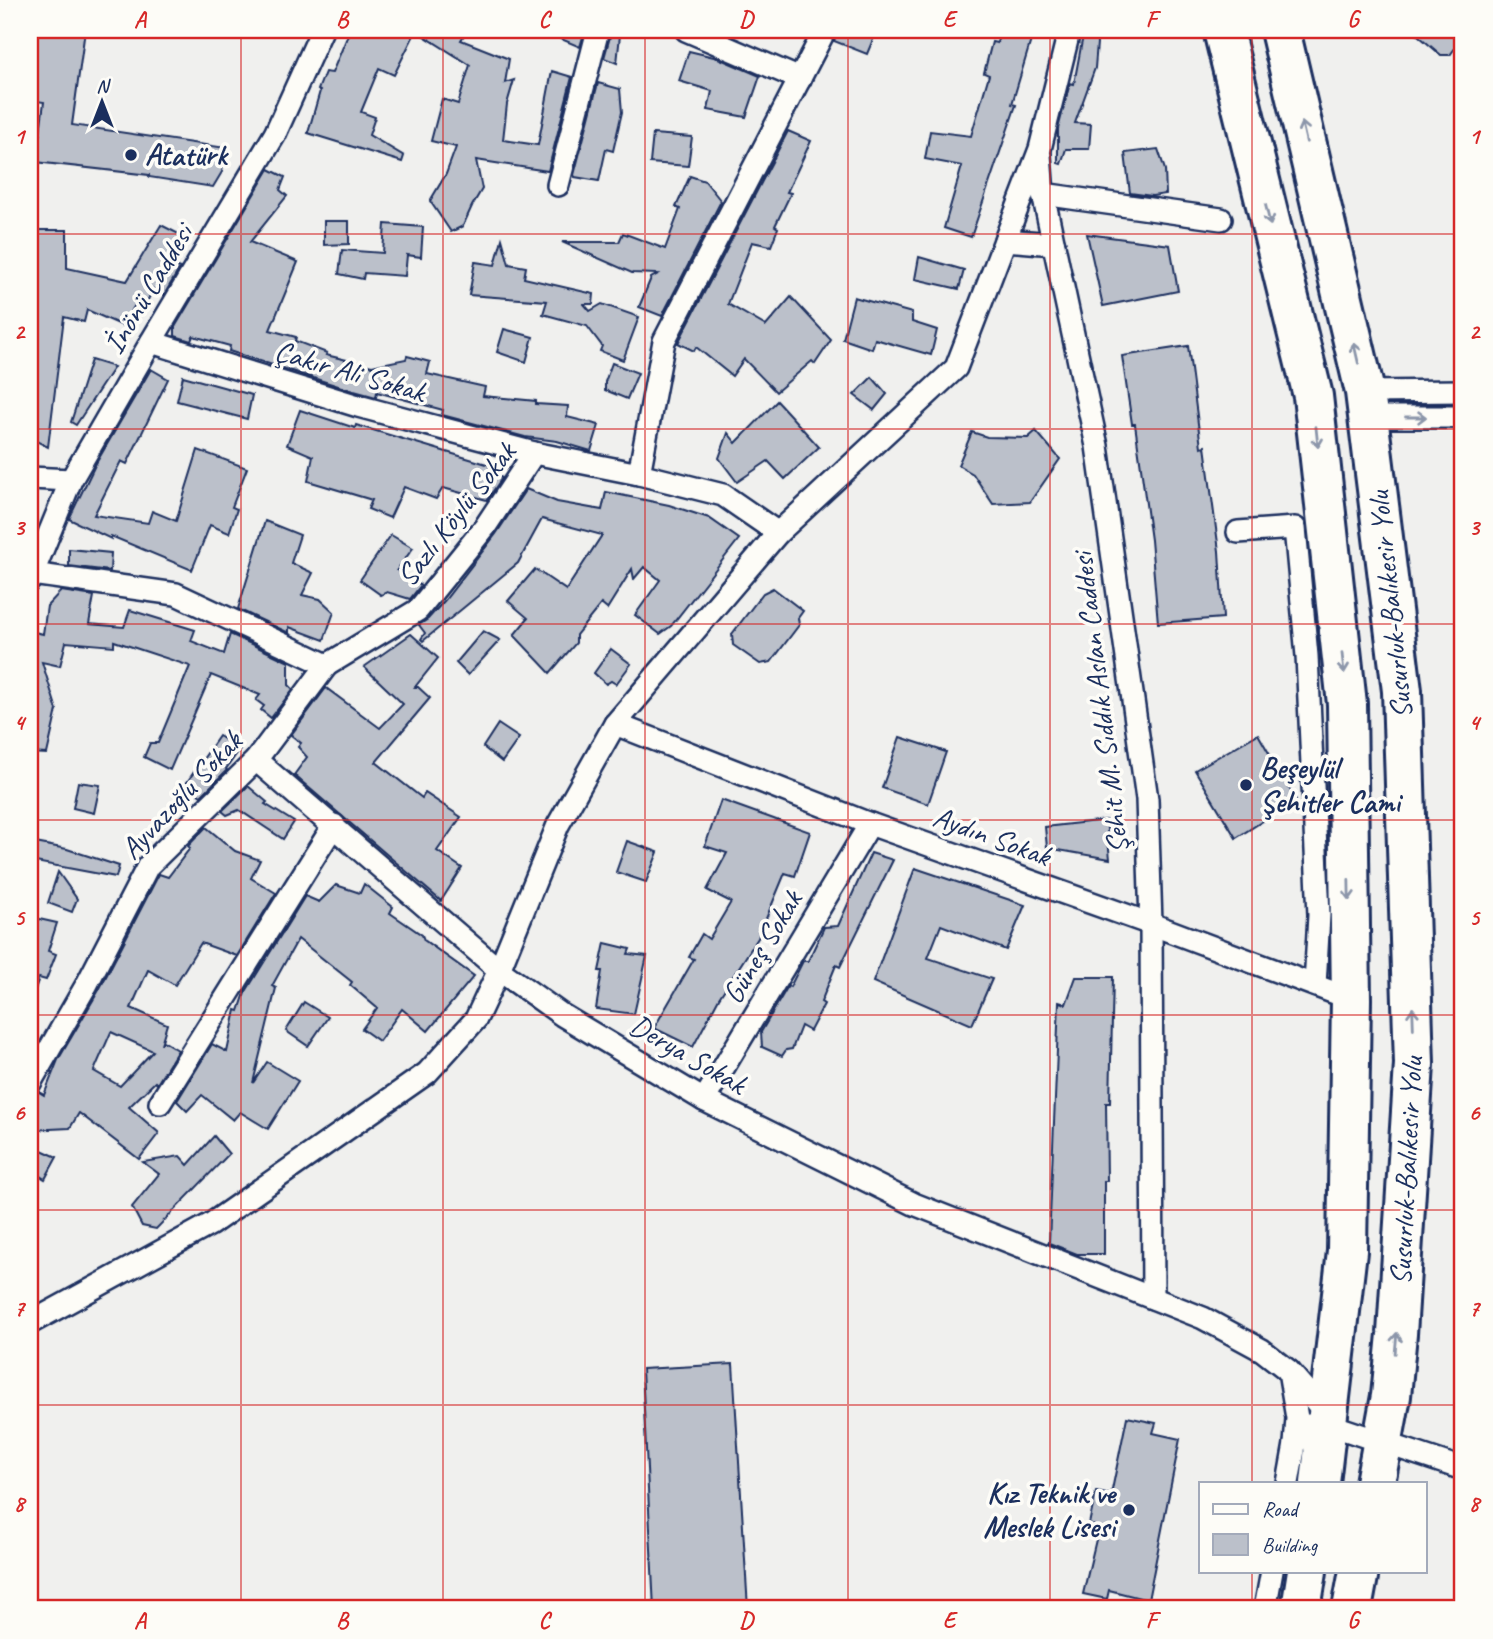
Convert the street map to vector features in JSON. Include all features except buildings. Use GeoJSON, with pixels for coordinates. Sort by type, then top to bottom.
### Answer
{"type":"FeatureCollection","features":[{"type":"Feature","properties":{"kind":"highway","name":"Susurluk-Balıkesir Yolu"},"geometry":{"type":"LineString","coordinates":[[1223,30],[1313,396],[1347,704],[1351,999],[1347,1251],[1320,1482]]}},
{"type":"Feature","properties":{"kind":"highway","name":"Susurluk-Balıkesir Yolu"},"geometry":{"type":"LineString","coordinates":[[1280,30],[1367,404],[1402,691],[1414,1064],[1391,1396],[1375,1482]]}},
{"type":"Feature","properties":{"kind":"highway"},"geometry":{"type":"LineString","coordinates":[[1349,1131],[1364,1207],[1355,1339],[1347,1403],[1352,1423],[1358,1427],[1370,1427],[1381,1416],[1391,1396]]}},
{"type":"Feature","properties":{"kind":"highway"},"geometry":{"type":"LineString","coordinates":[[1301,1609],[1307,1572]]}},
{"type":"Feature","properties":{"kind":"highway"},"geometry":{"type":"LineString","coordinates":[[1352,1609],[1359,1572]]}},
{"type":"Feature","properties":{"kind":"street","name":"İnönü Caddesi"},"geometry":{"type":"LineString","coordinates":[[31,577],[71,480],[275,134],[322,30]]}},
{"type":"Feature","properties":{"kind":"street"},"geometry":{"type":"LineString","coordinates":[[558,185],[598,30]]}},
{"type":"Feature","properties":{"kind":"street"},"geometry":{"type":"LineString","coordinates":[[686,30],[800,79]]}},
{"type":"Feature","properties":{"kind":"street"},"geometry":{"type":"LineString","coordinates":[[639,474],[664,341],[825,30]]}},
{"type":"Feature","properties":{"kind":"street"},"geometry":{"type":"LineString","coordinates":[[30,1323],[211,1224],[427,1073],[476,1019],[499,970],[558,825],[615,724],[778,533],[956,368],[1040,149],[1068,40],[1066,30]]}},
{"type":"Feature","properties":{"kind":"street","name":"Şehit M. Sıddık Aslan Caddesi"},"geometry":{"type":"LineString","coordinates":[[1040,149],[1044,194],[1097,446],[1147,799],[1151,924],[1153,1298]]}},
{"type":"Feature","properties":{"kind":"street"},"geometry":{"type":"LineString","coordinates":[[1044,194],[1221,219]]}},
{"type":"Feature","properties":{"kind":"street"},"geometry":{"type":"LineString","coordinates":[[1005,240],[1054,244]]}},
{"type":"Feature","properties":{"kind":"street","name":"Çakır Ali Sokak"},"geometry":{"type":"LineString","coordinates":[[151,342],[358,405],[534,453]]}},
{"type":"Feature","properties":{"kind":"street"},"geometry":{"type":"LineString","coordinates":[[1367,404],[1463,391]]}},
{"type":"Feature","properties":{"kind":"street"},"geometry":{"type":"LineString","coordinates":[[1367,404],[1463,416]]}},
{"type":"Feature","properties":{"kind":"street","name":"Sazlı Köylü Sokak"},"geometry":{"type":"LineString","coordinates":[[327,665],[418,610],[485,527],[534,453],[639,474],[723,495],[778,533]]}},
{"type":"Feature","properties":{"kind":"street"},"geometry":{"type":"LineString","coordinates":[[30,478],[71,480]]}},
{"type":"Feature","properties":{"kind":"street"},"geometry":{"type":"LineString","coordinates":[[1238,532],[1295,528],[1307,656],[1318,902],[1315,985]]}},
{"type":"Feature","properties":{"kind":"street"},"geometry":{"type":"LineString","coordinates":[[31,577],[176,594],[327,665]]}},
{"type":"Feature","properties":{"kind":"street","name":"Ayvazoğlu Sokak"},"geometry":{"type":"LineString","coordinates":[[30,1083],[87,984],[148,866],[256,760],[327,665]]}},
{"type":"Feature","properties":{"kind":"street","name":"Aydın Sokak"},"geometry":{"type":"LineString","coordinates":[[615,724],[870,824],[1151,924],[1351,999]]}},
{"type":"Feature","properties":{"kind":"street","name":"Derya Sokak"},"geometry":{"type":"LineString","coordinates":[[256,760],[499,970],[562,1015],[704,1100],[914,1204],[1203,1318],[1262,1350],[1289,1371],[1321,1408],[1328,1424]]}},
{"type":"Feature","properties":{"kind":"street","name":"Güneş Sokak"},"geometry":{"type":"LineString","coordinates":[[704,1100],[870,824]]}},
{"type":"Feature","properties":{"kind":"street"},"geometry":{"type":"LineString","coordinates":[[160,1103],[334,825]]}},
{"type":"Feature","properties":{"kind":"street"},"geometry":{"type":"LineString","coordinates":[[1288,1482],[1297,1418],[1289,1371]]}},
{"type":"Feature","properties":{"kind":"street"},"geometry":{"type":"LineString","coordinates":[[1295,1444],[1309,1425],[1328,1424],[1463,1469]]}},
{"type":"Feature","properties":{"kind":"street"},"geometry":{"type":"LineString","coordinates":[[1265,1609],[1272,1572]]}},
{"type":"Feature","properties":{"kind":"place","name":"Atatürk"},"geometry":{"type":"Point","coordinates":[131,155]}},
{"type":"Feature","properties":{"kind":"place","name":"Beşeylül Şehitler Cami"},"geometry":{"type":"Point","coordinates":[1246,785]}},
{"type":"Feature","properties":{"kind":"place","name":"Kız Teknik ve Meslek Lisesi"},"geometry":{"type":"Point","coordinates":[1129,1510]}}]}
